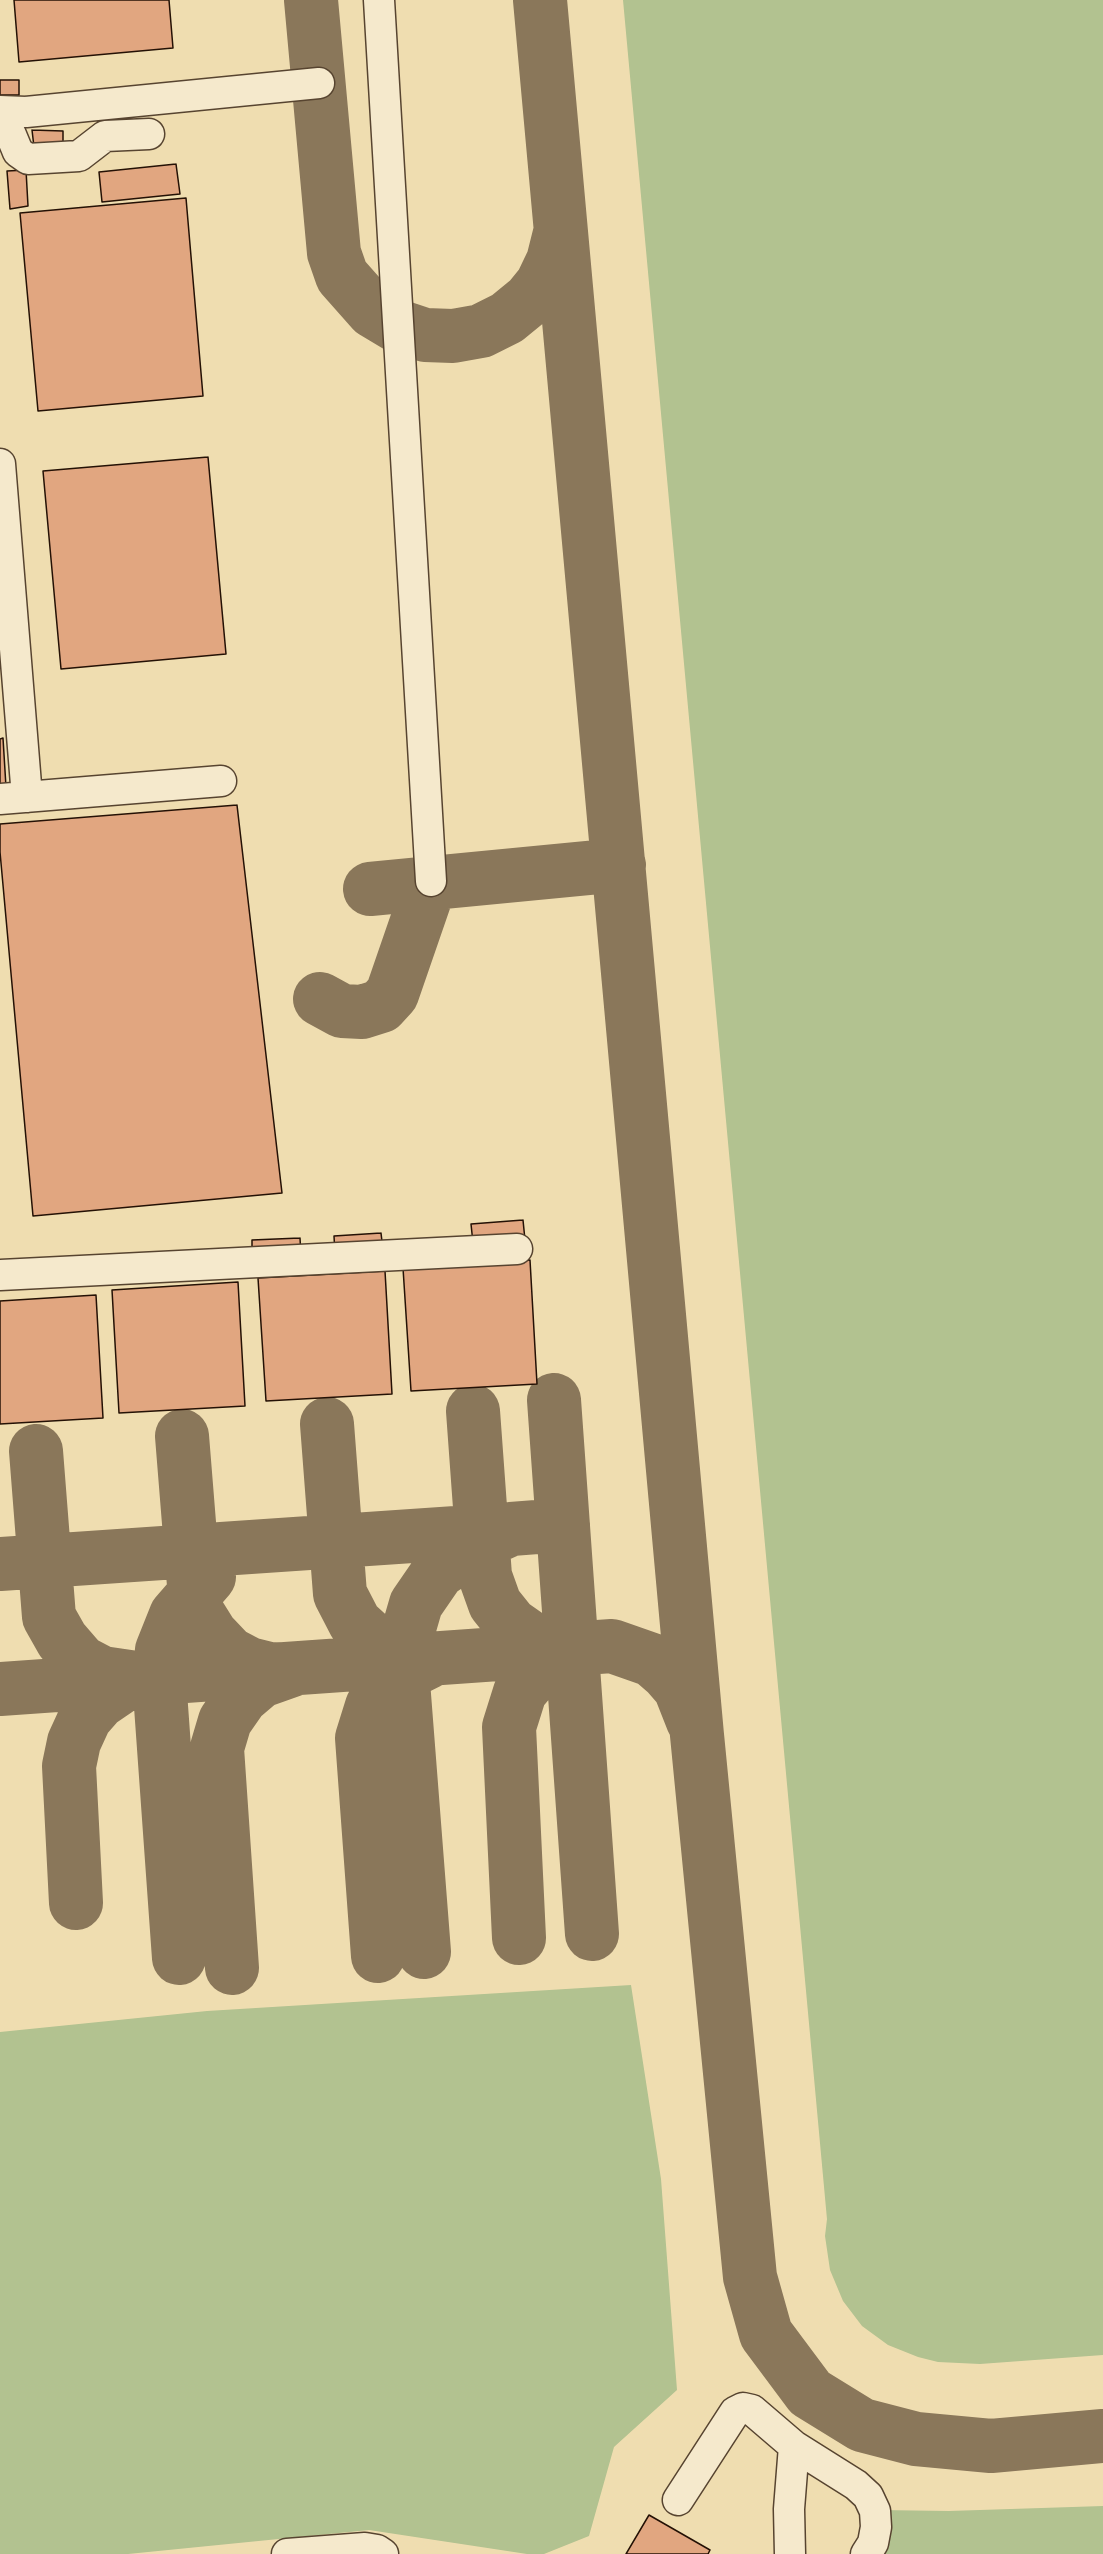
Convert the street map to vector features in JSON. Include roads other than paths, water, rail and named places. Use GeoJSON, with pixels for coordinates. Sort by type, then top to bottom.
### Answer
{"type":"FeatureCollection","features":[{"type":"Feature","properties":{"kind":"lane"},"geometry":{"type":"LineString","coordinates":[[379,0],[431,881]]}},
{"type":"Feature","properties":{"kind":"lane"},"geometry":{"type":"LineString","coordinates":[[0,111],[26,112],[320,83]]}},
{"type":"Feature","properties":{"kind":"lane"},"geometry":{"type":"LineString","coordinates":[[0,129],[11,135],[18,152],[28,159],[79,156],[105,136],[149,134]]}},
{"type":"Feature","properties":{"kind":"lane"},"geometry":{"type":"LineString","coordinates":[[0,464],[14,798],[221,781]]}},
{"type":"Feature","properties":{"kind":"lane"},"geometry":{"type":"LineString","coordinates":[[0,1275],[517,1249]]}},
{"type":"Feature","properties":{"kind":"lane"},"geometry":{"type":"LineString","coordinates":[[678,2500],[735,2412],[743,2408],[752,2410],[794,2446],[856,2485],[868,2496],[875,2511],[876,2527],[873,2543],[866,2554]]}},
{"type":"Feature","properties":{"kind":"lane"},"geometry":{"type":"LineString","coordinates":[[790,2554],[789,2509],[794,2446]]}},
{"type":"Feature","properties":{"kind":"lane"},"geometry":{"type":"LineString","coordinates":[[287,2554],[365,2548],[378,2550],[383,2554]]}}]}
